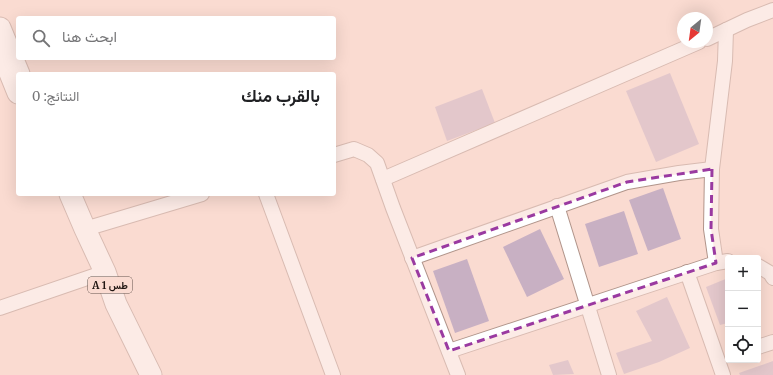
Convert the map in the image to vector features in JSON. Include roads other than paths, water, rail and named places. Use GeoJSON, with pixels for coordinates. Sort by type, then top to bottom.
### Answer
{"type":"FeatureCollection","features":[{"type":"Feature","properties":{"kind":"highway"},"geometry":{"type":"LineString","coordinates":[[0,28],[19,72]]}},
{"type":"Feature","properties":{"kind":"highway"},"geometry":{"type":"LineString","coordinates":[[0,50],[16,87]]}},
{"type":"Feature","properties":{"kind":"highway","name":"A 1 طس"},"geometry":{"type":"LineString","coordinates":[[62,196],[151,375]]}},
{"type":"Feature","properties":{"kind":"highway","name":"A 1 طس"},"geometry":{"type":"LineString","coordinates":[[71,196],[85,229],[104,294],[141,375]]}},
{"type":"Feature","properties":{"kind":"street"},"geometry":{"type":"LineString","coordinates":[[713,36],[747,20],[773,10]]}},
{"type":"Feature","properties":{"kind":"street"},"geometry":{"type":"LineString","coordinates":[[449,351],[687,272],[722,262],[711,229],[712,169],[726,30]]}},
{"type":"Feature","properties":{"kind":"street"},"geometry":{"type":"LineString","coordinates":[[383,179],[685,48]]}},
{"type":"Feature","properties":{"kind":"street"},"geometry":{"type":"LineString","coordinates":[[336,154],[354,149],[368,155],[377,163],[412,258],[458,375]]}},
{"type":"Feature","properties":{"kind":"street"},"geometry":{"type":"LineString","coordinates":[[412,258],[627,182],[712,169]]}},
{"type":"Feature","properties":{"kind":"street"},"geometry":{"type":"LineString","coordinates":[[85,229],[195,196]]}},
{"type":"Feature","properties":{"kind":"street"},"geometry":{"type":"LineString","coordinates":[[267,196],[333,375]]}},
{"type":"Feature","properties":{"kind":"street"},"geometry":{"type":"LineString","coordinates":[[557,206],[609,375]]}},
{"type":"Feature","properties":{"kind":"street"},"geometry":{"type":"LineString","coordinates":[[761,268],[770,273],[773,278]]}},
{"type":"Feature","properties":{"kind":"street"},"geometry":{"type":"LineString","coordinates":[[687,272],[723,365]]}},
{"type":"Feature","properties":{"kind":"street"},"geometry":{"type":"LineString","coordinates":[[0,308],[99,273]]}},
{"type":"Feature","properties":{"kind":"street"},"geometry":{"type":"LineString","coordinates":[[761,346],[773,342]]}}]}
